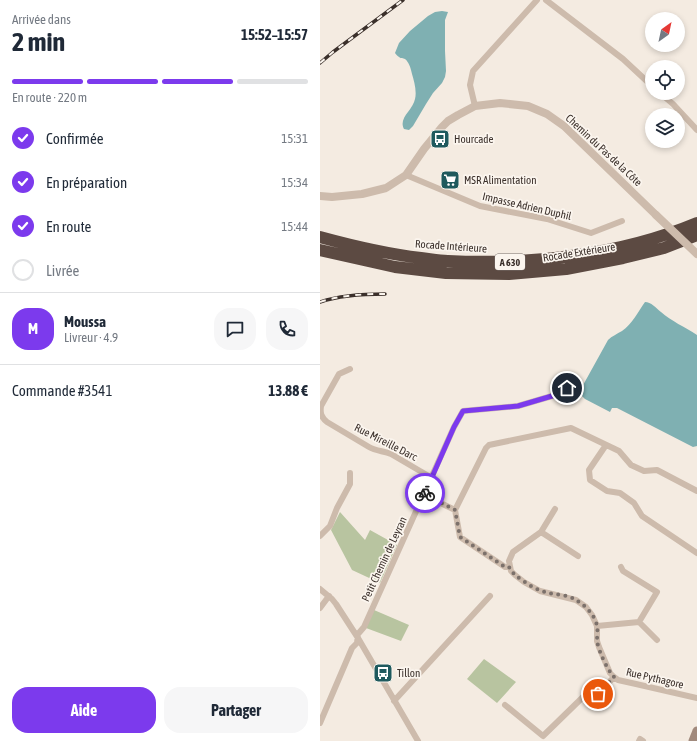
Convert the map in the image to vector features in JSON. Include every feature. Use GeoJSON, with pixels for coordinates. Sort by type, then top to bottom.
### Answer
{"type":"FeatureCollection","features":[{"type":"Feature","properties":{"kind":"highway","name":"Rocade Intérieure"},"geometry":{"type":"LineString","coordinates":[[320,237],[397,255],[446,261],[510,262],[566,257],[621,247],[662,236],[697,223]]}},
{"type":"Feature","properties":{"kind":"highway","name":"Rocade Extérieure"},"geometry":{"type":"LineString","coordinates":[[320,250],[395,267],[446,273],[509,274],[566,269],[623,258],[664,248],[697,235]]}},
{"type":"Feature","properties":{"kind":"main road"},"geometry":{"type":"LineString","coordinates":[[693,741],[697,731]]}},
{"type":"Feature","properties":{"kind":"street"},"geometry":{"type":"LineString","coordinates":[[475,106],[470,85],[473,71],[537,0]]}},
{"type":"Feature","properties":{"kind":"street"},"geometry":{"type":"LineString","coordinates":[[546,0],[622,59],[645,80]]}},
{"type":"Feature","properties":{"kind":"street"},"geometry":{"type":"LineString","coordinates":[[668,100],[697,130]]}},
{"type":"Feature","properties":{"kind":"street","name":"Chemin du Pas de la Côte"},"geometry":{"type":"LineString","coordinates":[[320,196],[332,197],[362,194],[386,188],[406,175],[424,149],[448,121],[475,106],[500,103],[528,106],[546,114],[564,126],[697,254]]}},
{"type":"Feature","properties":{"kind":"street","name":"Impasse Adrien Duphil"},"geometry":{"type":"LineString","coordinates":[[406,175],[480,206],[547,219],[591,233],[622,221]]}},
{"type":"Feature","properties":{"kind":"street","name":"Rue Mireille Darc"},"geometry":{"type":"LineString","coordinates":[[350,369],[339,374],[321,406],[320,412],[323,419],[374,450],[391,454],[432,478]]}},
{"type":"Feature","properties":{"kind":"street","name":"Petit Chemin de Leyran"},"geometry":{"type":"LineString","coordinates":[[320,722],[352,648],[357,643],[358,634],[364,627],[454,427],[463,411],[518,406],[552,396],[567,388]]}},
{"type":"Feature","properties":{"kind":"street"},"geometry":{"type":"LineString","coordinates":[[424,494],[455,510],[486,448],[489,445],[571,428],[619,451],[631,465],[644,471],[657,470],[697,491]]}},
{"type":"Feature","properties":{"kind":"street"},"geometry":{"type":"LineString","coordinates":[[606,445],[589,470],[590,480],[607,491],[620,493],[634,503],[642,516],[697,553]]}},
{"type":"Feature","properties":{"kind":"street"},"geometry":{"type":"LineString","coordinates":[[320,536],[330,526],[337,508],[350,484],[350,473]]}},
{"type":"Feature","properties":{"kind":"street"},"geometry":{"type":"LineString","coordinates":[[509,567],[509,562],[513,552],[541,532],[555,509]]}},
{"type":"Feature","properties":{"kind":"street","name":"Rue Pythagore"},"geometry":{"type":"LineString","coordinates":[[455,510],[460,537],[505,567],[509,567],[515,575],[536,589],[576,600],[586,607],[597,626],[597,640],[602,656],[610,673],[614,677],[618,680],[697,698]]}},
{"type":"Feature","properties":{"kind":"street"},"geometry":{"type":"LineString","coordinates":[[541,532],[578,556]]}},
{"type":"Feature","properties":{"kind":"street"},"geometry":{"type":"LineString","coordinates":[[621,567],[624,571],[657,592],[639,622]]}},
{"type":"Feature","properties":{"kind":"street"},"geometry":{"type":"LineString","coordinates":[[320,589],[334,601],[358,638],[418,741]]}},
{"type":"Feature","properties":{"kind":"street"},"geometry":{"type":"LineString","coordinates":[[320,608],[329,596]]}},
{"type":"Feature","properties":{"kind":"street"},"geometry":{"type":"LineString","coordinates":[[394,701],[490,596]]}},
{"type":"Feature","properties":{"kind":"street"},"geometry":{"type":"LineString","coordinates":[[597,626],[639,622],[658,640]]}},
{"type":"Feature","properties":{"kind":"street"},"geometry":{"type":"LineString","coordinates":[[544,736],[583,697],[598,694],[614,677]]}},
{"type":"Feature","properties":{"kind":"street"},"geometry":{"type":"LineString","coordinates":[[505,704],[548,741]]}},
{"type":"Feature","properties":{"kind":"street"},"geometry":{"type":"LineString","coordinates":[[639,741],[643,741]]}},
{"type":"Feature","properties":{"kind":"green space"},"geometry":{"type":"Polygon","coordinates":[[[340,512],[365,540],[370,530],[397,545],[380,583],[352,570],[331,530],[340,512]]]}},
{"type":"Feature","properties":{"kind":"green space"},"geometry":{"type":"Polygon","coordinates":[[[374,610],[409,625],[401,641],[366,628],[374,610]]]}},
{"type":"Feature","properties":{"kind":"green space"},"geometry":{"type":"Polygon","coordinates":[[[484,659],[516,682],[497,703],[467,679],[484,659]]]}},
{"type":"Feature","properties":{"kind":"water"},"geometry":{"type":"Polygon","coordinates":[[[435,12],[448,12],[445,20],[445,77],[433,93],[413,126],[409,130],[404,129],[404,118],[414,103],[416,96],[409,64],[405,59],[400,58],[395,53],[399,43],[410,31],[428,16],[435,12]]]}},
{"type":"Feature","properties":{"kind":"water"},"geometry":{"type":"Polygon","coordinates":[[[645,302],[651,304],[669,318],[697,335],[697,446],[693,447],[617,408],[612,408],[610,412],[585,399],[580,394],[582,387],[608,340],[629,325],[645,302]]]}},
{"type":"Feature","properties":{"kind":"railway"},"geometry":{"type":"LineString","coordinates":[[320,63],[403,0]]}},
{"type":"Feature","properties":{"kind":"railway"},"geometry":{"type":"LineString","coordinates":[[320,302],[352,295],[385,294]]}},
{"type":"Feature","properties":{"kind":"way so far"},"geometry":{"type":"LineString","coordinates":[[425,493],[424,494],[455,510],[460,537],[505,567],[509,567],[515,575],[532,587],[540,591],[565,596],[576,600],[586,607],[597,626],[597,640],[602,656],[610,673],[614,677],[598,694]]}},
{"type":"Feature","properties":{"kind":"place","name":"Hourcade"},"geometry":{"type":"Point","coordinates":[440,139]}},
{"type":"Feature","properties":{"kind":"place","name":"MSR Alimentation"},"geometry":{"type":"Point","coordinates":[450,180]}},
{"type":"Feature","properties":{"kind":"place","name":"Tillon"},"geometry":{"type":"Point","coordinates":[383,673]}},
{"type":"Feature","properties":{"kind":"route"},"geometry":{"type":"LineString","coordinates":[[425,493],[454,427],[463,411],[518,406],[552,396],[567,388]]}}]}
